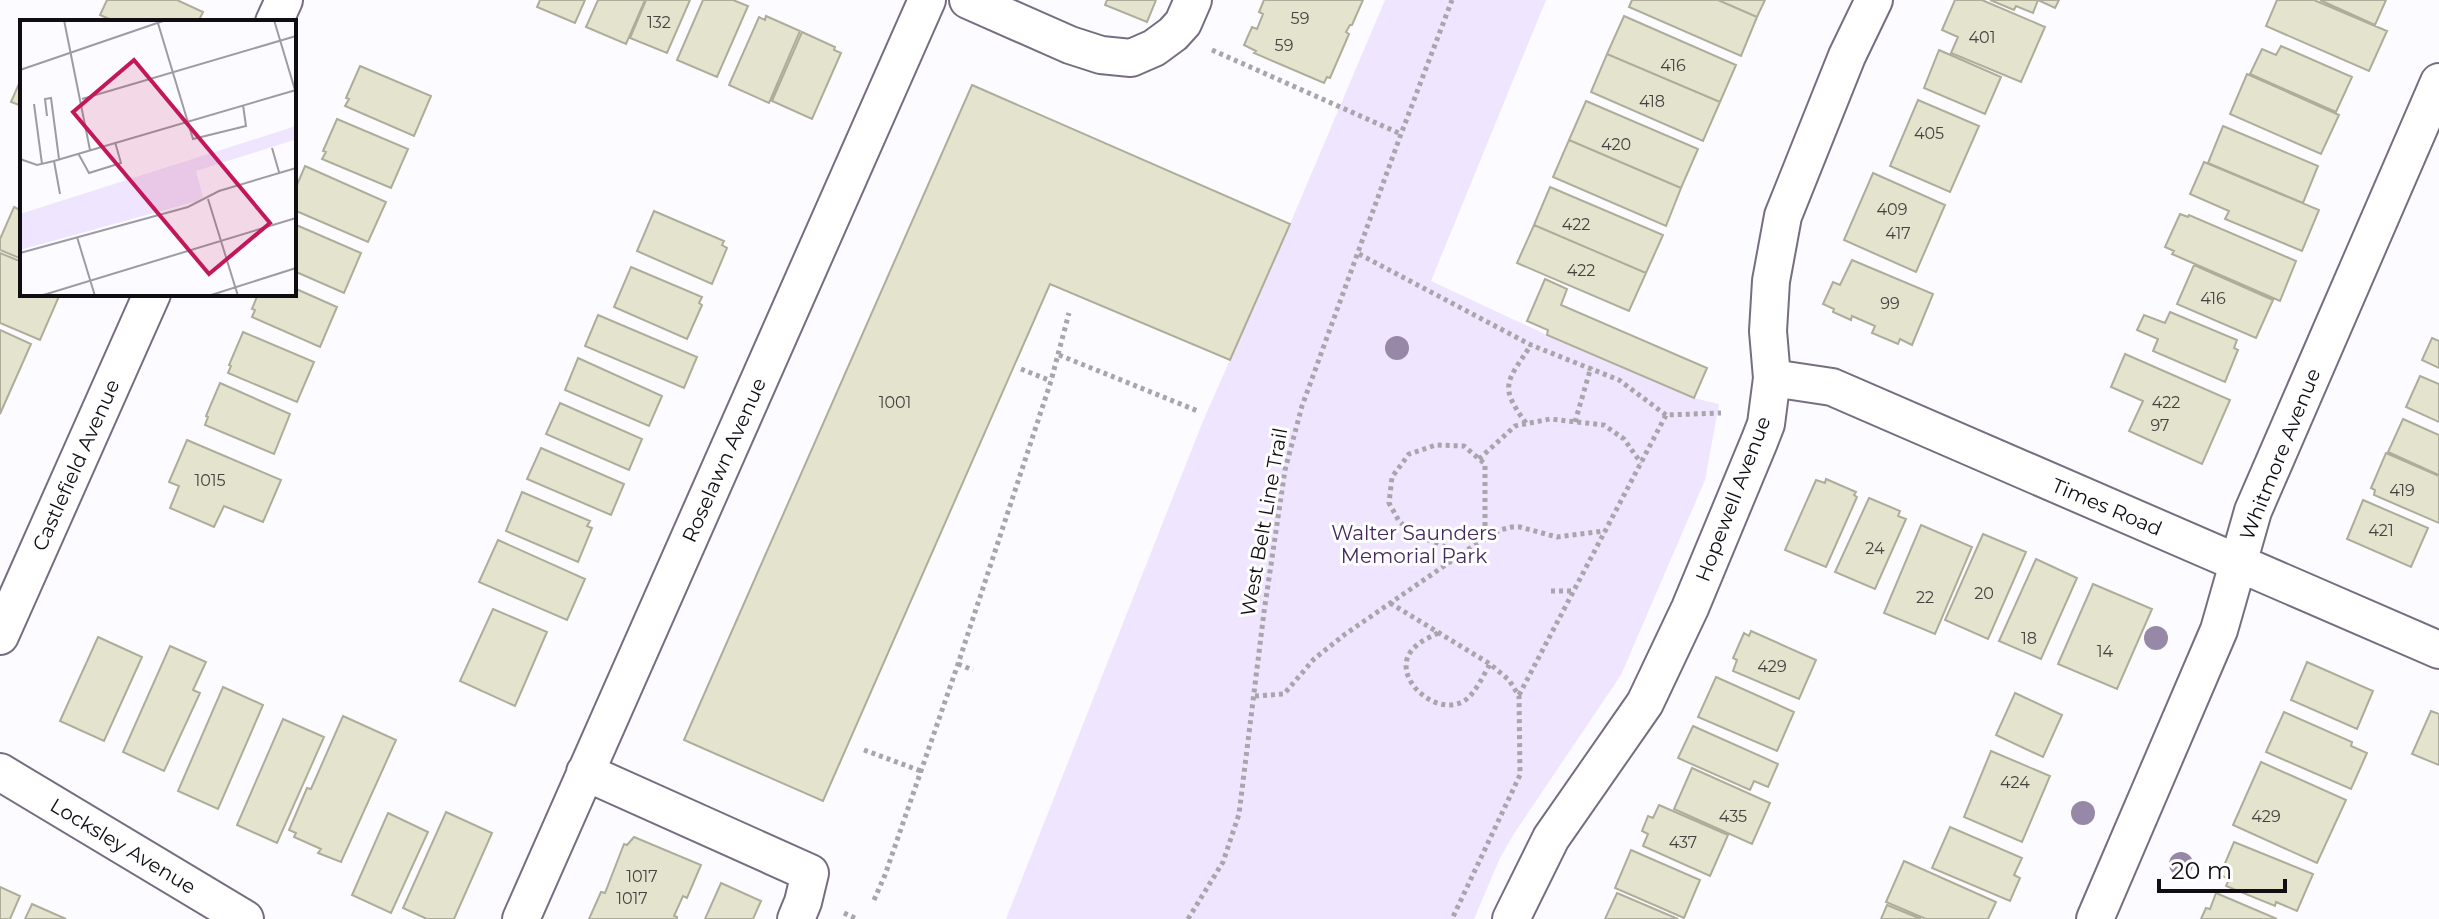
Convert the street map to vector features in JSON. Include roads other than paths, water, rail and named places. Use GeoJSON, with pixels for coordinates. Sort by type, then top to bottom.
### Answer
{"type":"FeatureCollection","features":[{"type":"Feature","properties":{"kind":"street"},"geometry":{"type":"LineString","coordinates":[[275,20],[284,0]]}},
{"type":"Feature","properties":{"kind":"street","name":"Roselawn Avenue"},"geometry":{"type":"LineString","coordinates":[[521,919],[927,0]]}},
{"type":"Feature","properties":{"kind":"street"},"geometry":{"type":"LineString","coordinates":[[968,0],[1070,45],[1101,55],[1131,58],[1154,48],[1173,34],[1183,23],[1193,0]]}},
{"type":"Feature","properties":{"kind":"street","name":"Hopewell Avenue"},"geometry":{"type":"LineString","coordinates":[[1511,919],[1551,838],[1645,703],[1690,608],[1759,442],[1766,424],[1772,378],[1768,331],[1771,281],[1783,216],[1843,67],[1874,0]]}},
{"type":"Feature","properties":{"kind":"street","name":"Whitmore Avenue"},"geometry":{"type":"LineString","coordinates":[[2095,919],[2219,630],[2253,511],[2439,82]]}},
{"type":"Feature","properties":{"kind":"street","name":"Castlefield Avenue"},"geometry":{"type":"LineString","coordinates":[[0,636],[151,296]]}},
{"type":"Feature","properties":{"kind":"street","name":"Times Road"},"geometry":{"type":"LineString","coordinates":[[1772,378],[1832,387],[2439,650]]}},
{"type":"Feature","properties":{"kind":"street","name":"Locksley Avenue"},"geometry":{"type":"LineString","coordinates":[[0,772],[245,919]]}},
{"type":"Feature","properties":{"kind":"street"},"geometry":{"type":"LineString","coordinates":[[585,772],[810,873],[796,919]]}},
{"type":"Feature","properties":{"kind":"park label","name":"Walter Saunders Memorial Park"},"geometry":{"type":"Point","coordinates":[1414,544]}}]}
